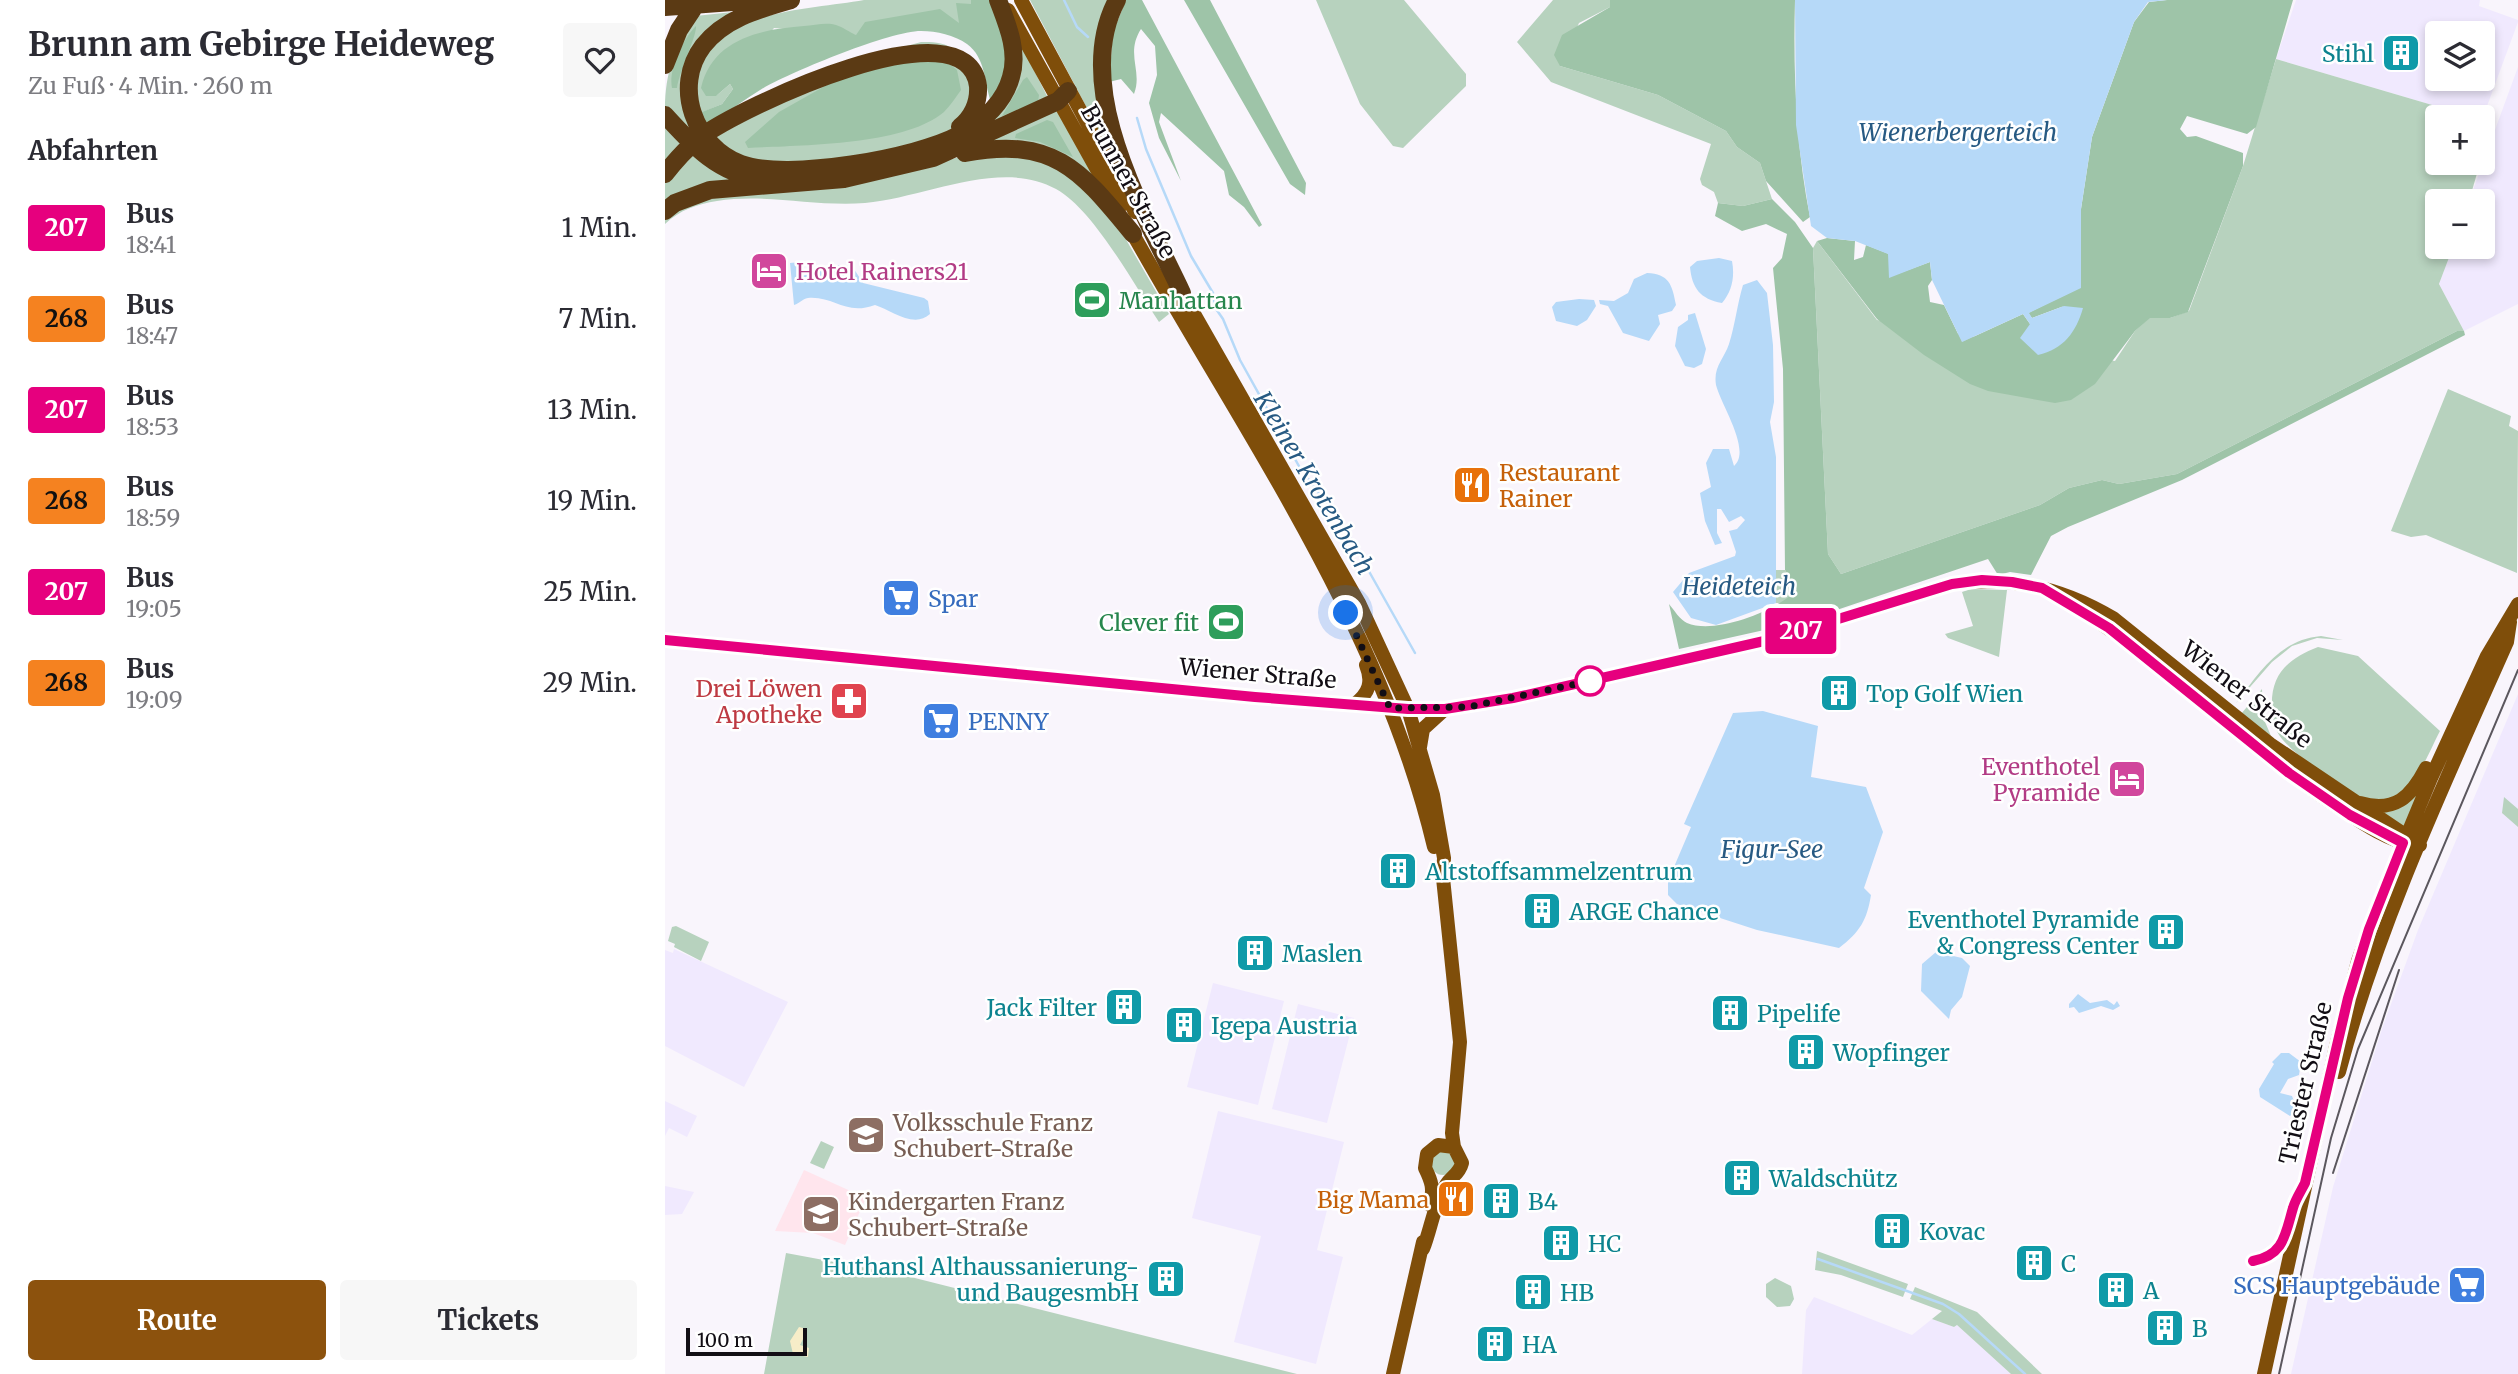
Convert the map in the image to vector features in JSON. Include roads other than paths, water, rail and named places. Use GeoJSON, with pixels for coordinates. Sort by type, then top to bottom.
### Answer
{"type":"FeatureCollection","features":[{"type":"Feature","properties":{"kind":"highway"},"geometry":{"type":"LineString","coordinates":[[665,65],[677,35],[699,0]]}},
{"type":"Feature","properties":{"kind":"highway"},"geometry":{"type":"LineString","coordinates":[[665,7],[759,0]]}},
{"type":"Feature","properties":{"kind":"highway"},"geometry":{"type":"LineString","coordinates":[[791,0],[746,14],[722,28],[703,46],[693,65],[689,85],[690,106],[709,142],[741,164],[789,170],[836,167],[909,151],[957,136],[992,111],[1003,96],[1011,77],[1014,59],[1000,0]]}},
{"type":"Feature","properties":{"kind":"highway"},"geometry":{"type":"LineString","coordinates":[[1117,0],[1106,29],[1102,55],[1107,108],[1125,166],[1182,293]]}},
{"type":"Feature","properties":{"kind":"highway"},"geometry":{"type":"LineString","coordinates":[[670,167],[721,123],[761,98],[852,57],[901,41],[921,37],[940,39],[957,46],[969,58],[977,74],[975,109],[955,131],[909,151]]}},
{"type":"Feature","properties":{"kind":"highway"},"geometry":{"type":"LineString","coordinates":[[948,154],[1063,96]]}},
{"type":"Feature","properties":{"kind":"highway"},"geometry":{"type":"LineString","coordinates":[[665,115],[699,151],[739,176],[774,181],[815,182]]}},
{"type":"Feature","properties":{"kind":"highway"},"geometry":{"type":"LineString","coordinates":[[665,212],[675,204],[710,190],[815,182],[875,173],[948,154],[1016,148],[1057,159],[1093,185],[1133,234]]}},
{"type":"Feature","properties":{"kind":"main road","name":"Brunner Straße"},"geometry":{"type":"LineString","coordinates":[[1000,0],[1063,96],[1182,293],[1359,603],[1408,709],[1442,840],[1443,878]]}},
{"type":"Feature","properties":{"kind":"main road","name":"Brunner Straße"},"geometry":{"type":"LineString","coordinates":[[1021,0],[1063,96],[1133,234],[1312,545],[1355,634],[1390,708],[1420,794],[1443,878]]}},
{"type":"Feature","properties":{"kind":"main road","name":"Wiener Straße"},"geometry":{"type":"LineString","coordinates":[[665,640],[1390,708],[1445,709],[1513,698],[1773,639],[1952,584],[1992,580],[2042,588],[2090,605],[2113,618],[2252,730],[2405,839]]}},
{"type":"Feature","properties":{"kind":"main road","name":"Wiener Straße"},"geometry":{"type":"LineString","coordinates":[[2042,588],[2109,628],[2217,717],[2330,802],[2420,845]]}},
{"type":"Feature","properties":{"kind":"main road","name":"Triester Straße"},"geometry":{"type":"LineString","coordinates":[[2264,1374],[2348,998],[2369,929],[2405,839],[2463,709],[2497,637],[2518,604]]}},
{"type":"Feature","properties":{"kind":"main road","name":"Triester Straße"},"geometry":{"type":"LineString","coordinates":[[2271,1374],[2343,1056],[2362,993],[2420,845],[2507,642],[2509,622]]}},
{"type":"Feature","properties":{"kind":"main road"},"geometry":{"type":"LineString","coordinates":[[1355,634],[1370,676],[1367,692],[1355,704]]}},
{"type":"Feature","properties":{"kind":"main road"},"geometry":{"type":"LineString","coordinates":[[1420,749],[1423,729],[1445,709]]}},
{"type":"Feature","properties":{"kind":"main road"},"geometry":{"type":"LineString","coordinates":[[2348,799],[2385,807],[2404,799],[2418,783],[2452,716],[2463,709]]}},
{"type":"Feature","properties":{"kind":"main road"},"geometry":{"type":"LineString","coordinates":[[1423,1249],[1448,1180],[1461,1168],[1460,1154],[1454,1147],[1452,1133],[1460,1042],[1443,878]]}},
{"type":"Feature","properties":{"kind":"main road"},"geometry":{"type":"LineString","coordinates":[[1393,1374],[1423,1249],[1433,1189],[1432,1177],[1425,1168],[1425,1158],[1444,1133],[1455,994]]}},
{"type":"Feature","properties":{"kind":"main road"},"geometry":{"type":"LineString","coordinates":[[1438,1144],[1454,1147]]}},
{"type":"Feature","properties":{"kind":"main road"},"geometry":{"type":"LineString","coordinates":[[1432,1177],[1448,1180]]}},
{"type":"Feature","properties":{"kind":"water","name":"Wienerbergerteich"},"geometry":{"type":"Polygon","coordinates":[[[1795,0],[2167,0],[2148,2],[2134,22],[2092,137],[2081,209],[2081,288],[2029,313],[2032,318],[2064,306],[2083,308],[2073,332],[2062,344],[2038,355],[2020,338],[2030,324],[2023,314],[1962,342],[1932,280],[1930,262],[1889,278],[1888,254],[1855,241],[1827,238],[1811,226],[1796,125],[1795,0]]]}},
{"type":"Feature","properties":{"kind":"water"},"geometry":{"type":"Polygon","coordinates":[[[1719,258],[1732,261],[1733,267],[1730,289],[1722,303],[1708,299],[1695,287],[1690,267],[1697,261],[1719,258]]]}},
{"type":"Feature","properties":{"kind":"water"},"geometry":{"type":"Polygon","coordinates":[[[801,262],[802,276],[839,265],[854,269],[863,283],[924,298],[928,301],[930,314],[917,320],[875,305],[856,308],[817,298],[806,299],[794,305],[790,263],[801,262]]]}},
{"type":"Feature","properties":{"kind":"water"},"geometry":{"type":"Polygon","coordinates":[[[1647,273],[1665,278],[1673,291],[1676,305],[1672,311],[1658,315],[1660,324],[1649,341],[1623,333],[1608,306],[1600,304],[1599,300],[1614,301],[1628,293],[1634,279],[1647,273]]]}},
{"type":"Feature","properties":{"kind":"water","name":"Heideteich"},"geometry":{"type":"Polygon","coordinates":[[[1757,280],[1767,293],[1773,345],[1774,402],[1770,422],[1776,457],[1776,603],[1716,625],[1691,618],[1673,592],[1689,573],[1735,556],[1729,531],[1737,529],[1745,520],[1741,516],[1729,522],[1721,509],[1717,509],[1717,533],[1722,543],[1715,545],[1705,521],[1700,493],[1711,487],[1706,463],[1713,449],[1729,449],[1734,466],[1739,459],[1738,439],[1715,379],[1719,363],[1729,344],[1743,285],[1757,280]]]}},
{"type":"Feature","properties":{"kind":"water"},"geometry":{"type":"Polygon","coordinates":[[[1594,300],[1596,306],[1587,320],[1577,326],[1556,321],[1552,307],[1556,302],[1594,300]]]}},
{"type":"Feature","properties":{"kind":"water"},"geometry":{"type":"Polygon","coordinates":[[[1695,313],[1706,349],[1702,364],[1694,368],[1685,366],[1675,346],[1678,327],[1688,320],[1688,315],[1695,313]]]}},
{"type":"Feature","properties":{"kind":"water","name":"Figur-See"},"geometry":{"type":"Polygon","coordinates":[[[1763,711],[1818,726],[1811,777],[1866,787],[1883,832],[1864,888],[1871,895],[1865,919],[1839,948],[1757,930],[1677,904],[1668,895],[1668,881],[1691,827],[1684,824],[1733,713],[1763,711]]]}},
{"type":"Feature","properties":{"kind":"water"},"geometry":{"type":"Polygon","coordinates":[[[1936,952],[1962,958],[1970,966],[1962,997],[1951,1010],[1949,1019],[1921,991],[1922,964],[1936,952]]]}},
{"type":"Feature","properties":{"kind":"water"},"geometry":{"type":"Polygon","coordinates":[[[2078,994],[2090,1003],[2107,1000],[2114,1005],[2117,1001],[2120,1006],[2113,1010],[2101,1006],[2079,1013],[2074,1007],[2069,1008],[2069,1004],[2078,994]]]}},
{"type":"Feature","properties":{"kind":"water"},"geometry":{"type":"Polygon","coordinates":[[[2281,1053],[2289,1053],[2301,1062],[2299,1075],[2288,1079],[2280,1093],[2292,1096],[2297,1109],[2290,1116],[2260,1097],[2259,1089],[2274,1064],[2272,1062],[2281,1053]]]}},
{"type":"Feature","properties":{"kind":"waterway"},"geometry":{"type":"LineString","coordinates":[[1064,0],[1077,27],[1088,37]]}},
{"type":"Feature","properties":{"kind":"waterway","name":"Kleiner Krotenbach"},"geometry":{"type":"LineString","coordinates":[[1137,118],[1146,149],[1191,256],[1213,293],[1214,306],[1223,319],[1240,360],[1300,468],[1344,527],[1415,653]]}},
{"type":"Feature","properties":{"kind":"waterway"},"geometry":{"type":"LineString","coordinates":[[1818,1259],[1943,1304],[1959,1314],[2025,1374]]}},
{"type":"Feature","properties":{"kind":"tram line"},"geometry":{"type":"LineString","coordinates":[[2279,1374],[2331,1138],[2358,1049],[2518,670]]}},
{"type":"Feature","properties":{"kind":"tram line"},"geometry":{"type":"LineString","coordinates":[[2333,1173],[2399,970]]}},
{"type":"Feature","properties":{"kind":"place","name":"Stihl"},"geometry":{"type":"Point","coordinates":[2401,53]}},
{"type":"Feature","properties":{"kind":"place","name":"Hotel Rainers21"},"geometry":{"type":"Point","coordinates":[769,271]}},
{"type":"Feature","properties":{"kind":"place","name":"Manhattan"},"geometry":{"type":"Point","coordinates":[1092,300]}},
{"type":"Feature","properties":{"kind":"place","name":"Restaurant Rainer"},"geometry":{"type":"Point","coordinates":[1472,485]}},
{"type":"Feature","properties":{"kind":"place","name":"Spar"},"geometry":{"type":"Point","coordinates":[901,598]}},
{"type":"Feature","properties":{"kind":"place","name":"Clever fit"},"geometry":{"type":"Point","coordinates":[1226,622]}},
{"type":"Feature","properties":{"kind":"place","name":"Top Golf Wien"},"geometry":{"type":"Point","coordinates":[1839,693]}},
{"type":"Feature","properties":{"kind":"place","name":"Drei Löwen Apotheke"},"geometry":{"type":"Point","coordinates":[849,701]}},
{"type":"Feature","properties":{"kind":"place","name":"PENNY"},"geometry":{"type":"Point","coordinates":[941,721]}},
{"type":"Feature","properties":{"kind":"place","name":"Eventhotel Pyramide"},"geometry":{"type":"Point","coordinates":[2127,779]}},
{"type":"Feature","properties":{"kind":"place","name":"Altstoffsammelzentrum"},"geometry":{"type":"Point","coordinates":[1398,871]}},
{"type":"Feature","properties":{"kind":"place","name":"ARGE Chance"},"geometry":{"type":"Point","coordinates":[1542,911]}},
{"type":"Feature","properties":{"kind":"place","name":"Eventhotel Pyramide & Congress Center"},"geometry":{"type":"Point","coordinates":[2166,932]}},
{"type":"Feature","properties":{"kind":"place","name":"Maslen"},"geometry":{"type":"Point","coordinates":[1255,953]}},
{"type":"Feature","properties":{"kind":"place","name":"Jack Filter"},"geometry":{"type":"Point","coordinates":[1124,1007]}},
{"type":"Feature","properties":{"kind":"place","name":"Pipelife"},"geometry":{"type":"Point","coordinates":[1730,1013]}},
{"type":"Feature","properties":{"kind":"place","name":"Igepa Austria"},"geometry":{"type":"Point","coordinates":[1184,1025]}},
{"type":"Feature","properties":{"kind":"place","name":"Wopfinger"},"geometry":{"type":"Point","coordinates":[1806,1052]}},
{"type":"Feature","properties":{"kind":"place","name":"Volksschule Franz Schubert-Straße"},"geometry":{"type":"Point","coordinates":[866,1135]}},
{"type":"Feature","properties":{"kind":"place","name":"Waldschütz"},"geometry":{"type":"Point","coordinates":[1742,1178]}},
{"type":"Feature","properties":{"kind":"place","name":"Big Mama"},"geometry":{"type":"Point","coordinates":[1456,1199]}},
{"type":"Feature","properties":{"kind":"place","name":"B4"},"geometry":{"type":"Point","coordinates":[1501,1201]}},
{"type":"Feature","properties":{"kind":"place","name":"Kindergarten Franz Schubert-Straße"},"geometry":{"type":"Point","coordinates":[821,1214]}},
{"type":"Feature","properties":{"kind":"place","name":"Kovac"},"geometry":{"type":"Point","coordinates":[1892,1231]}},
{"type":"Feature","properties":{"kind":"place","name":"HC"},"geometry":{"type":"Point","coordinates":[1561,1243]}},
{"type":"Feature","properties":{"kind":"place","name":"C"},"geometry":{"type":"Point","coordinates":[2034,1263]}},
{"type":"Feature","properties":{"kind":"place","name":"Huthansl Althaussanierung- und BaugesmbH"},"geometry":{"type":"Point","coordinates":[1166,1279]}},
{"type":"Feature","properties":{"kind":"place","name":"SCS Hauptgebäude"},"geometry":{"type":"Point","coordinates":[2467,1285]}},
{"type":"Feature","properties":{"kind":"place","name":"A"},"geometry":{"type":"Point","coordinates":[2116,1290]}},
{"type":"Feature","properties":{"kind":"place","name":"HB"},"geometry":{"type":"Point","coordinates":[1533,1292]}},
{"type":"Feature","properties":{"kind":"place","name":"B"},"geometry":{"type":"Point","coordinates":[2165,1328]}},
{"type":"Feature","properties":{"kind":"place","name":"HA"},"geometry":{"type":"Point","coordinates":[1495,1344]}}]}
